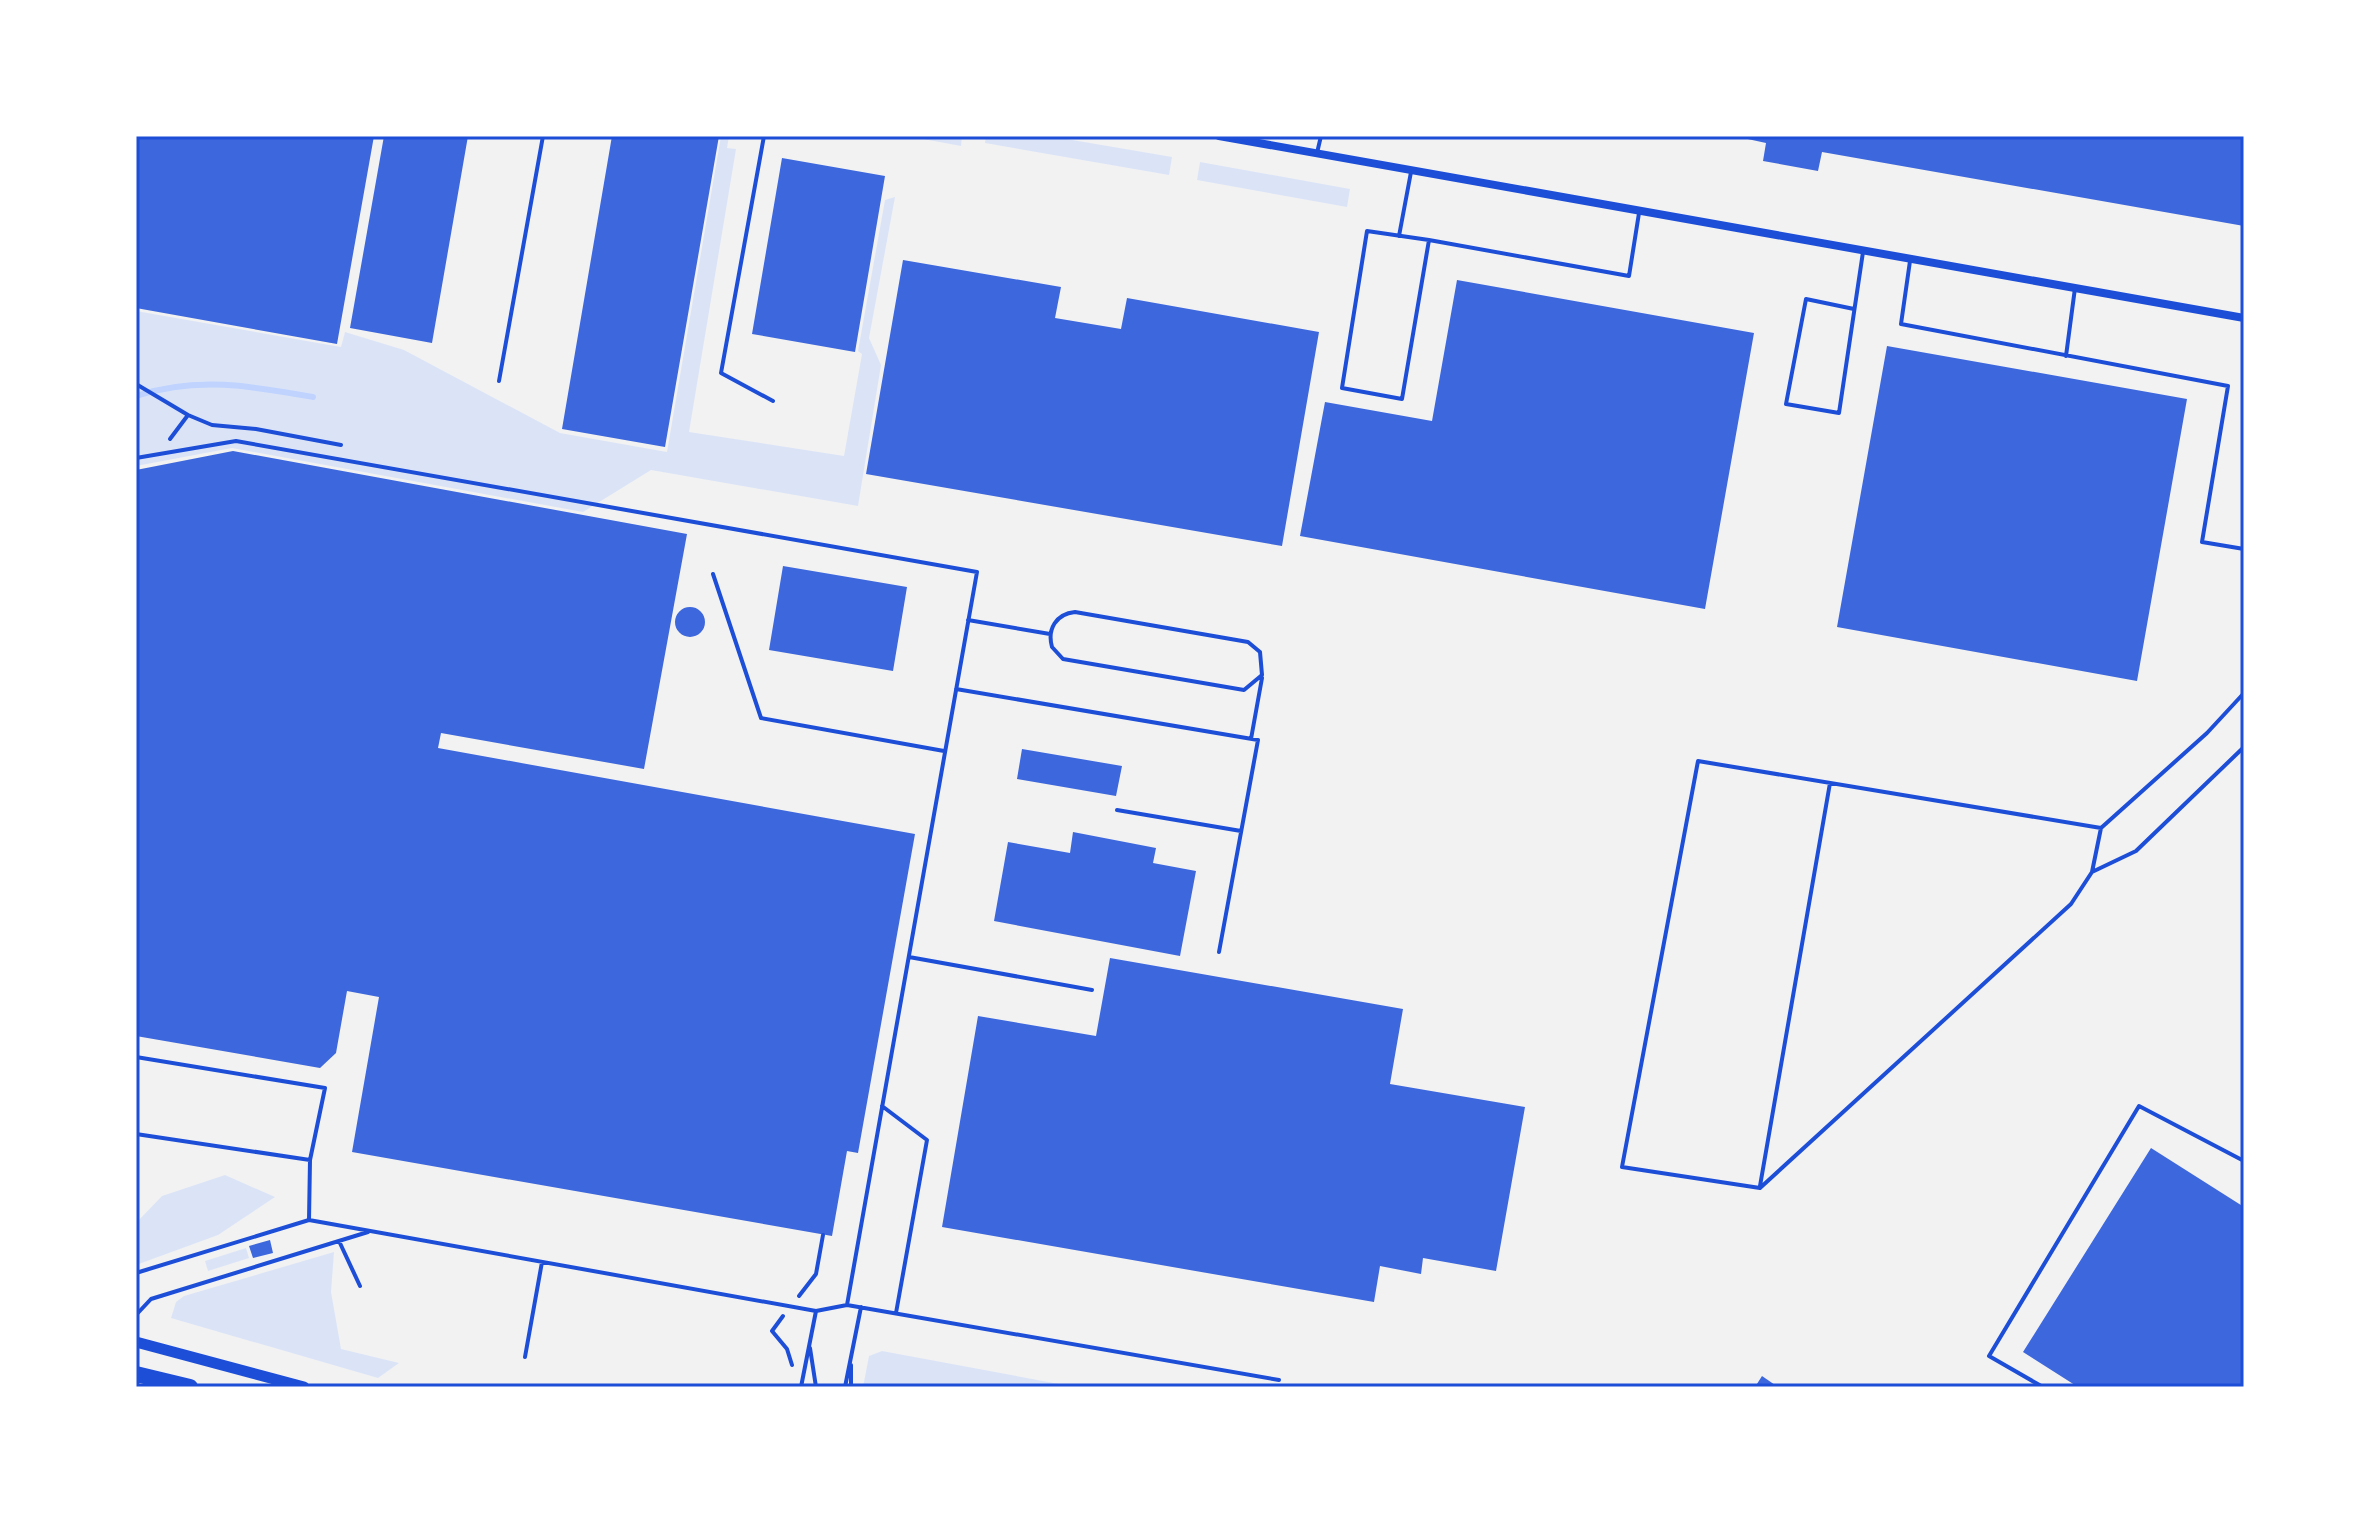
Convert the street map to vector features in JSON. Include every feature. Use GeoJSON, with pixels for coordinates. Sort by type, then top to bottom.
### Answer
{"type":"FeatureCollection","features":[{"type":"Feature","properties":{"kind":"highway"},"geometry":{"type":"LineString","coordinates":[[136,1374],[190,1387]]}},
{"type":"Feature","properties":{"kind":"street"},"geometry":{"type":"LineString","coordinates":[[1219,136],[2244,318]]}},
{"type":"Feature","properties":{"kind":"street"},"geometry":{"type":"LineString","coordinates":[[136,1342],[304,1387]]}},
{"type":"Feature","properties":{"kind":"lane"},"geometry":{"type":"LineString","coordinates":[[499,381],[543,136]]}},
{"type":"Feature","properties":{"kind":"lane"},"geometry":{"type":"LineString","coordinates":[[764,136],[721,373],[773,401]]}},
{"type":"Feature","properties":{"kind":"lane"},"geometry":{"type":"LineString","coordinates":[[1317,153],[1321,136]]}},
{"type":"Feature","properties":{"kind":"lane"},"geometry":{"type":"LineString","coordinates":[[1399,236],[1412,170]]}},
{"type":"Feature","properties":{"kind":"lane"},"geometry":{"type":"LineString","coordinates":[[1429,240],[1402,399],[1342,388],[1367,231],[1429,240],[1629,276],[1639,210]]}},
{"type":"Feature","properties":{"kind":"lane"},"geometry":{"type":"LineString","coordinates":[[1854,309],[1806,299],[1786,404],[1839,413],[1863,250]]}},
{"type":"Feature","properties":{"kind":"lane"},"geometry":{"type":"LineString","coordinates":[[1910,258],[1901,324],[2228,386],[2202,542],[2244,549]]}},
{"type":"Feature","properties":{"kind":"lane"},"geometry":{"type":"LineString","coordinates":[[2066,356],[2075,288]]}},
{"type":"Feature","properties":{"kind":"lane"},"geometry":{"type":"LineString","coordinates":[[136,458],[236,441],[977,572],[847,1305]]}},
{"type":"Feature","properties":{"kind":"lane"},"geometry":{"type":"LineString","coordinates":[[713,574],[761,718],[945,751]]}},
{"type":"Feature","properties":{"kind":"lane"},"geometry":{"type":"LineString","coordinates":[[1251,739],[1264,667],[1260,652],[1248,642],[1075,612],[1059,617],[1050,634],[1057,654],[1071,662],[1244,690],[1258,682],[1264,667]]}},
{"type":"Feature","properties":{"kind":"lane"},"geometry":{"type":"LineString","coordinates":[[968,620],[1050,634]]}},
{"type":"Feature","properties":{"kind":"lane"},"geometry":{"type":"LineString","coordinates":[[956,689],[1258,740],[1219,952]]}},
{"type":"Feature","properties":{"kind":"lane"},"geometry":{"type":"LineString","coordinates":[[1760,1188],[2071,904],[2092,872],[2101,828],[2207,733],[2244,693]]}},
{"type":"Feature","properties":{"kind":"lane"},"geometry":{"type":"LineString","coordinates":[[2092,872],[2136,851],[2244,747]]}},
{"type":"Feature","properties":{"kind":"lane"},"geometry":{"type":"LineString","coordinates":[[1760,1188],[1622,1167],[1698,761],[2101,828]]}},
{"type":"Feature","properties":{"kind":"lane"},"geometry":{"type":"LineString","coordinates":[[1760,1188],[1830,783]]}},
{"type":"Feature","properties":{"kind":"lane"},"geometry":{"type":"LineString","coordinates":[[1117,810],[1241,831]]}},
{"type":"Feature","properties":{"kind":"lane"},"geometry":{"type":"LineString","coordinates":[[908,957],[1092,990]]}},
{"type":"Feature","properties":{"kind":"lane"},"geometry":{"type":"LineString","coordinates":[[136,1057],[325,1088],[310,1160],[309,1220]]}},
{"type":"Feature","properties":{"kind":"lane"},"geometry":{"type":"LineString","coordinates":[[882,1106],[927,1140],[896,1313]]}},
{"type":"Feature","properties":{"kind":"lane"},"geometry":{"type":"LineString","coordinates":[[2043,1387],[1989,1356],[2139,1106],[2244,1161]]}},
{"type":"Feature","properties":{"kind":"lane"},"geometry":{"type":"LineString","coordinates":[[136,1134],[310,1160]]}},
{"type":"Feature","properties":{"kind":"lane"},"geometry":{"type":"LineString","coordinates":[[136,1273],[309,1220],[816,1311],[847,1305],[861,1307],[1279,1380]]}},
{"type":"Feature","properties":{"kind":"lane"},"geometry":{"type":"LineString","coordinates":[[136,1315],[151,1299],[372,1231]]}},
{"type":"Feature","properties":{"kind":"lane"},"geometry":{"type":"LineString","coordinates":[[339,1241],[360,1286]]}},
{"type":"Feature","properties":{"kind":"lane"},"geometry":{"type":"LineString","coordinates":[[525,1357],[542,1262]]}},
{"type":"Feature","properties":{"kind":"lane"},"geometry":{"type":"LineString","coordinates":[[845,1387],[861,1307]]}},
{"type":"Feature","properties":{"kind":"lane"},"geometry":{"type":"LineString","coordinates":[[801,1387],[816,1311]]}},
{"type":"Feature","properties":{"kind":"lane"},"geometry":{"type":"LineString","coordinates":[[810,1346],[816,1387]]}},
{"type":"Feature","properties":{"kind":"lane"},"geometry":{"type":"LineString","coordinates":[[851,1356],[851,1387]]}},
{"type":"Feature","properties":{"kind":"path"},"geometry":{"type":"LineString","coordinates":[[137,384],[188,415],[159,453]]}},
{"type":"Feature","properties":{"kind":"shaded area"},"geometry":{"type":"Polygon","coordinates":[[[721,136],[729,136],[727,148],[736,149],[689,432],[844,456],[862,354],[858,351],[885,200],[895,197],[869,338],[881,365],[858,506],[651,470],[583,512],[232,448],[136,466],[136,311],[341,347],[345,332],[404,350],[560,433],[667,452],[721,136]]]}},
{"type":"Feature","properties":{"kind":"shaded area"},"geometry":{"type":"Polygon","coordinates":[[[907,136],[962,136],[961,146],[907,136]]]}},
{"type":"Feature","properties":{"kind":"shaded area"},"geometry":{"type":"Polygon","coordinates":[[[986,136],[1049,136],[1172,157],[1169,175],[985,143],[986,136]]]}},
{"type":"Feature","properties":{"kind":"shaded area"},"geometry":{"type":"Polygon","coordinates":[[[1200,162],[1350,189],[1347,207],[1197,180],[1200,162]]]}},
{"type":"Feature","properties":{"kind":"shaded area"},"geometry":{"type":"Polygon","coordinates":[[[225,1175],[275,1197],[218,1235],[136,1265],[136,1223],[162,1196],[225,1175]]]}},
{"type":"Feature","properties":{"kind":"shaded area"},"geometry":{"type":"Polygon","coordinates":[[[246,1248],[249,1258],[208,1271],[205,1261],[246,1248]]]}},
{"type":"Feature","properties":{"kind":"shaded area"},"geometry":{"type":"Polygon","coordinates":[[[334,1252],[331,1292],[341,1349],[399,1363],[378,1378],[171,1318],[176,1302],[184,1296],[334,1252]]]}},
{"type":"Feature","properties":{"kind":"shaded area"},"geometry":{"type":"Polygon","coordinates":[[[882,1351],[1075,1387],[863,1387],[869,1356],[882,1351]]]}},
{"type":"Feature","properties":{"kind":"building"},"geometry":{"type":"Polygon","coordinates":[[[136,136],[374,136],[337,344],[136,308],[136,136]]]}},
{"type":"Feature","properties":{"kind":"building"},"geometry":{"type":"Polygon","coordinates":[[[384,136],[468,136],[432,343],[350,328],[384,136]]]}},
{"type":"Feature","properties":{"kind":"building"},"geometry":{"type":"Polygon","coordinates":[[[612,136],[719,136],[665,447],[562,429],[612,136]]]}},
{"type":"Feature","properties":{"kind":"building"},"geometry":{"type":"Polygon","coordinates":[[[1734,136],[2244,136],[2244,226],[1822,152],[1818,171],[1763,161],[1766,143],[1734,136]]]}},
{"type":"Feature","properties":{"kind":"building"},"geometry":{"type":"Polygon","coordinates":[[[782,158],[885,176],[855,352],[752,334],[782,158]]]}},
{"type":"Feature","properties":{"kind":"building"},"geometry":{"type":"Polygon","coordinates":[[[903,260],[1061,287],[1055,318],[1121,329],[1127,298],[1319,332],[1282,546],[866,474],[903,260]]]}},
{"type":"Feature","properties":{"kind":"building"},"geometry":{"type":"Polygon","coordinates":[[[1457,280],[1754,333],[1705,609],[1300,536],[1325,402],[1432,421],[1457,280]]]}},
{"type":"Feature","properties":{"kind":"building"},"geometry":{"type":"Polygon","coordinates":[[[1887,346],[2187,399],[2137,681],[1837,627],[1887,346]]]}},
{"type":"Feature","properties":{"kind":"building"},"geometry":{"type":"Polygon","coordinates":[[[233,451],[687,534],[644,769],[441,733],[438,748],[915,834],[858,1153],[847,1151],[832,1236],[352,1152],[379,997],[347,991],[336,1053],[320,1068],[136,1036],[136,470],[233,451]]]}},
{"type":"Feature","properties":{"kind":"building"},"geometry":{"type":"Polygon","coordinates":[[[783,566],[907,587],[893,671],[769,650],[783,566]]]}},
{"type":"Feature","properties":{"kind":"building"},"geometry":{"type":"Polygon","coordinates":[[[690,607],[696,608],[704,616],[704,628],[696,636],[690,637],[684,636],[676,628],[675,622],[676,616],[684,608],[690,607]]]}},
{"type":"Feature","properties":{"kind":"building"},"geometry":{"type":"Polygon","coordinates":[[[1022,749],[1122,766],[1116,796],[1017,779],[1022,749]]]}},
{"type":"Feature","properties":{"kind":"building"},"geometry":{"type":"Polygon","coordinates":[[[1073,832],[1156,848],[1153,863],[1196,871],[1180,956],[994,921],[1008,842],[1070,853],[1073,832]]]}},
{"type":"Feature","properties":{"kind":"building"},"geometry":{"type":"Polygon","coordinates":[[[1110,958],[1403,1009],[1390,1084],[1525,1107],[1496,1271],[1423,1258],[1421,1274],[1380,1266],[1374,1302],[942,1227],[978,1016],[1096,1036],[1110,958]]]}},
{"type":"Feature","properties":{"kind":"building"},"geometry":{"type":"Polygon","coordinates":[[[2151,1148],[2244,1207],[2244,1387],[2078,1387],[2023,1352],[2151,1148]]]}},
{"type":"Feature","properties":{"kind":"building"},"geometry":{"type":"Polygon","coordinates":[[[270,1240],[273,1253],[253,1258],[249,1246],[270,1240]]]}},
{"type":"Feature","properties":{"kind":"building"},"geometry":{"type":"Polygon","coordinates":[[[1762,1376],[1778,1387],[1755,1387],[1762,1376]]]}},
{"type":"Feature","properties":{"kind":"waterway"},"geometry":{"type":"LineString","coordinates":[[136,396],[181,386],[224,385],[313,397]]}}]}
